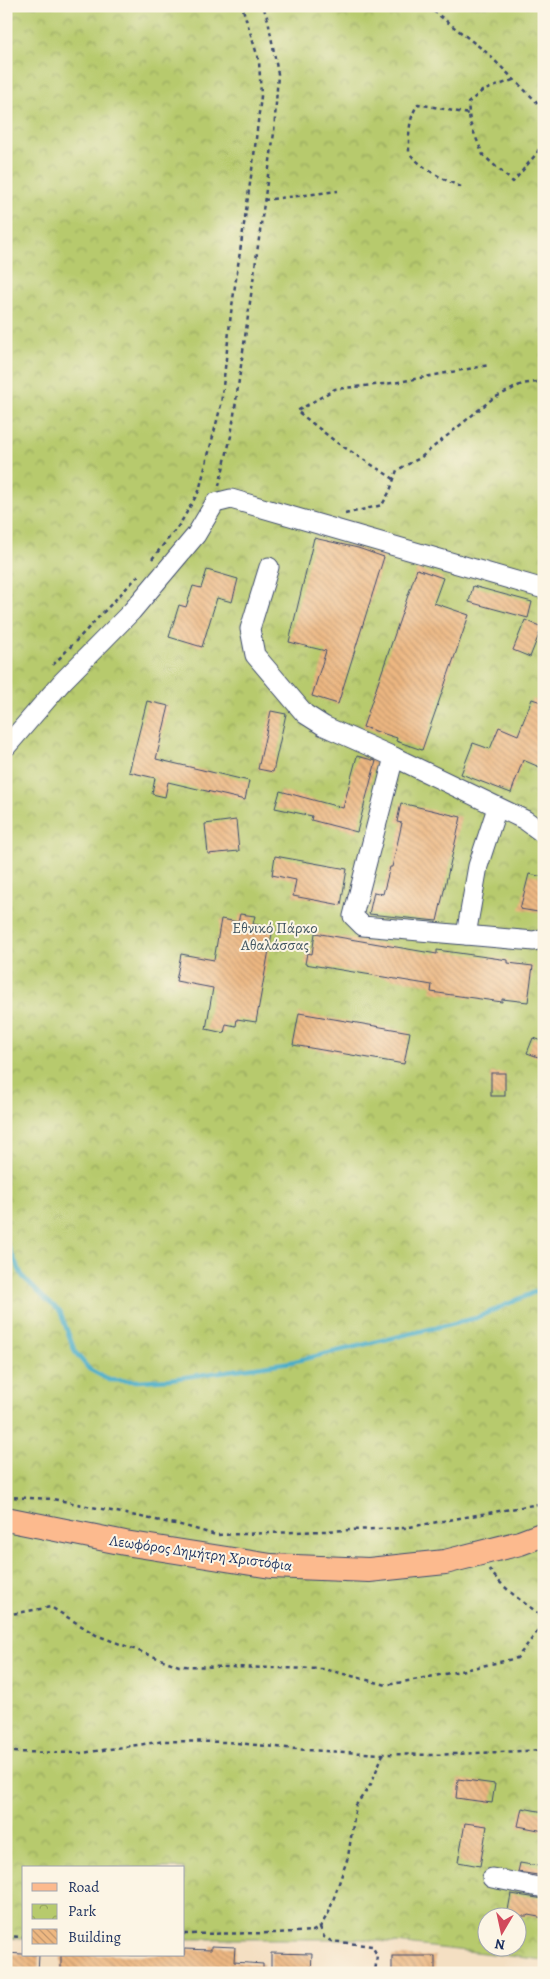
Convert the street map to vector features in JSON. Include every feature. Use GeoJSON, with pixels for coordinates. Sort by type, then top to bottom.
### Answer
{"type":"FeatureCollection","features":[{"type":"Feature","properties":{"kind":"main road","name":"Λεωφόρος Δημήτρη Χριστόφια"},"geometry":{"type":"LineString","coordinates":[[6,1519],[125,1543],[271,1566],[369,1570],[445,1562],[520,1543],[544,1534]]}},
{"type":"Feature","properties":{"kind":"street"},"geometry":{"type":"LineString","coordinates":[[6,747],[62,682],[132,611],[196,535],[215,503],[231,499],[544,589]]}},
{"type":"Feature","properties":{"kind":"street"},"geometry":{"type":"LineString","coordinates":[[269,566],[250,629],[255,654],[305,714],[324,726],[394,757],[525,820],[543,831]]}},
{"type":"Feature","properties":{"kind":"street"},"geometry":{"type":"LineString","coordinates":[[394,757],[353,916],[363,926],[534,941],[544,938]]}},
{"type":"Feature","properties":{"kind":"street"},"geometry":{"type":"LineString","coordinates":[[466,935],[478,866],[497,808]]}},
{"type":"Feature","properties":{"kind":"street"},"geometry":{"type":"LineString","coordinates":[[492,1878],[544,1888]]}},
{"type":"Feature","properties":{"kind":"path"},"geometry":{"type":"LineString","coordinates":[[150,562],[180,524],[199,491],[221,405],[231,313],[261,96],[259,61],[242,6]]}},
{"type":"Feature","properties":{"kind":"path"},"geometry":{"type":"LineString","coordinates":[[215,503],[231,436],[274,133],[278,74],[268,20],[263,6]]}},
{"type":"Feature","properties":{"kind":"path"},"geometry":{"type":"LineString","coordinates":[[427,6],[486,52],[544,109]]}},
{"type":"Feature","properties":{"kind":"path"},"geometry":{"type":"LineString","coordinates":[[513,80],[482,91],[468,103],[470,123],[483,155],[513,182],[537,153],[544,138]]}},
{"type":"Feature","properties":{"kind":"path"},"geometry":{"type":"LineString","coordinates":[[461,187],[421,166],[409,153],[411,114],[418,104],[469,114]]}},
{"type":"Feature","properties":{"kind":"path"},"geometry":{"type":"LineString","coordinates":[[264,200],[338,191]]}},
{"type":"Feature","properties":{"kind":"path"},"geometry":{"type":"LineString","coordinates":[[394,478],[336,442],[297,411],[335,389],[393,383],[490,365]]}},
{"type":"Feature","properties":{"kind":"path"},"geometry":{"type":"LineString","coordinates":[[344,514],[382,505],[397,470],[420,458],[492,399],[522,384],[544,381]]}},
{"type":"Feature","properties":{"kind":"path"},"geometry":{"type":"LineString","coordinates":[[50,669],[144,570]]}},
{"type":"Feature","properties":{"kind":"path"},"geometry":{"type":"LineString","coordinates":[[6,1497],[53,1499],[185,1526],[216,1535],[404,1528],[544,1503]]}},
{"type":"Feature","properties":{"kind":"path"},"geometry":{"type":"LineString","coordinates":[[480,1553],[497,1580],[523,1603],[544,1617]]}},
{"type":"Feature","properties":{"kind":"path"},"geometry":{"type":"LineString","coordinates":[[6,1616],[51,1607],[96,1635],[179,1666],[324,1669],[387,1685],[517,1658],[544,1623]]}},
{"type":"Feature","properties":{"kind":"path"},"geometry":{"type":"LineString","coordinates":[[6,1752],[82,1753],[166,1741],[227,1742],[306,1750],[383,1754],[433,1755],[544,1750]]}},
{"type":"Feature","properties":{"kind":"path"},"geometry":{"type":"LineString","coordinates":[[185,1934],[276,1933],[312,1931],[320,1928],[329,1912],[348,1857],[356,1805],[371,1784],[383,1754]]}},
{"type":"Feature","properties":{"kind":"path"},"geometry":{"type":"LineString","coordinates":[[320,1928],[324,1937],[332,1941],[372,1946],[377,1955],[375,1973]]}},
{"type":"Feature","properties":{"kind":"path"},"geometry":{"type":"LineString","coordinates":[[6,1936],[22,1937]]}},
{"type":"Feature","properties":{"kind":"green space","name":"Εθνικό Πάρκο Αθαλάσσας"},"geometry":{"type":"Polygon","coordinates":[[[6,6],[544,6],[544,1960],[509,1956],[528,1956],[528,1906],[478,1906],[478,1952],[361,1939],[185,1939],[185,1866],[22,1866],[22,1939],[6,1938],[6,6]]]}},
{"type":"Feature","properties":{"kind":"building"},"geometry":{"type":"Polygon","coordinates":[[[314,538],[358,548],[384,557],[338,704],[312,696],[326,651],[289,642],[314,538]]]}},
{"type":"Feature","properties":{"kind":"building"},"geometry":{"type":"Polygon","coordinates":[[[417,569],[443,578],[434,603],[469,615],[422,750],[396,741],[397,738],[363,727],[417,569]]]}},
{"type":"Feature","properties":{"kind":"building"},"geometry":{"type":"Polygon","coordinates":[[[207,570],[238,579],[232,602],[217,598],[202,647],[169,637],[179,605],[186,607],[193,586],[201,588],[207,570]]]}},
{"type":"Feature","properties":{"kind":"building"},"geometry":{"type":"Polygon","coordinates":[[[473,586],[532,602],[528,618],[469,602],[473,586]]]}},
{"type":"Feature","properties":{"kind":"building"},"geometry":{"type":"Polygon","coordinates":[[[525,620],[542,627],[530,657],[513,650],[525,620]]]}},
{"type":"Feature","properties":{"kind":"building"},"geometry":{"type":"Polygon","coordinates":[[[532,699],[544,703],[544,769],[523,760],[511,793],[461,774],[473,743],[490,749],[499,727],[518,735],[532,699]]]}},
{"type":"Feature","properties":{"kind":"building"},"geometry":{"type":"Polygon","coordinates":[[[147,701],[169,706],[156,759],[249,781],[245,800],[168,782],[165,797],[152,794],[155,778],[129,772],[147,701]]]}},
{"type":"Feature","properties":{"kind":"building"},"geometry":{"type":"Polygon","coordinates":[[[271,711],[286,714],[273,772],[258,769],[271,711]]]}},
{"type":"Feature","properties":{"kind":"building"},"geometry":{"type":"Polygon","coordinates":[[[357,756],[376,761],[357,832],[311,820],[312,816],[275,808],[280,791],[343,808],[357,756]]]}},
{"type":"Feature","properties":{"kind":"building"},"geometry":{"type":"Polygon","coordinates":[[[401,803],[461,817],[437,921],[369,914],[374,892],[383,894],[390,867],[392,867],[402,823],[397,822],[401,803]]]}},
{"type":"Feature","properties":{"kind":"building"},"geometry":{"type":"Polygon","coordinates":[[[236,820],[239,851],[208,854],[205,824],[236,820]]]}},
{"type":"Feature","properties":{"kind":"building"},"geometry":{"type":"Polygon","coordinates":[[[275,856],[347,869],[341,905],[293,896],[296,880],[272,875],[275,856]]]}},
{"type":"Feature","properties":{"kind":"building"},"geometry":{"type":"Polygon","coordinates":[[[529,874],[544,877],[544,913],[520,909],[529,874]]]}},
{"type":"Feature","properties":{"kind":"building"},"geometry":{"type":"Polygon","coordinates":[[[240,914],[255,916],[253,924],[273,928],[256,1022],[237,1019],[236,1026],[226,1024],[224,1033],[206,1029],[213,988],[176,981],[181,954],[214,960],[221,919],[238,922],[240,914]]]}},
{"type":"Feature","properties":{"kind":"building"},"geometry":{"type":"Polygon","coordinates":[[[315,933],[437,954],[437,950],[508,960],[508,963],[533,966],[528,1002],[502,999],[502,1002],[431,992],[432,985],[305,964],[307,953],[312,954],[315,933]]]}},
{"type":"Feature","properties":{"kind":"building"},"geometry":{"type":"Polygon","coordinates":[[[299,1013],[410,1032],[404,1064],[293,1045],[299,1013]]]}},
{"type":"Feature","properties":{"kind":"building"},"geometry":{"type":"Polygon","coordinates":[[[533,1038],[544,1042],[538,1057],[527,1053],[533,1038]]]}},
{"type":"Feature","properties":{"kind":"building"},"geometry":{"type":"Polygon","coordinates":[[[491,1073],[505,1073],[505,1096],[491,1096],[491,1073]]]}},
{"type":"Feature","properties":{"kind":"building"},"geometry":{"type":"Polygon","coordinates":[[[458,1779],[495,1784],[492,1803],[456,1798],[458,1779]]]}},
{"type":"Feature","properties":{"kind":"building"},"geometry":{"type":"Polygon","coordinates":[[[522,1808],[544,1812],[544,1831],[518,1826],[522,1808]]]}},
{"type":"Feature","properties":{"kind":"building"},"geometry":{"type":"Polygon","coordinates":[[[465,1823],[487,1826],[480,1866],[458,1862],[465,1823]]]}},
{"type":"Feature","properties":{"kind":"building"},"geometry":{"type":"Polygon","coordinates":[[[520,1863],[544,1867],[544,1876],[518,1872],[520,1863]]]}},
{"type":"Feature","properties":{"kind":"building"},"geometry":{"type":"Polygon","coordinates":[[[511,1894],[544,1899],[544,1918],[528,1915],[528,1906],[509,1906],[511,1894]]]}},
{"type":"Feature","properties":{"kind":"building"},"geometry":{"type":"Polygon","coordinates":[[[211,1946],[235,1947],[234,1962],[263,1964],[263,1973],[61,1973],[61,1956],[185,1956],[185,1949],[211,1950],[211,1946]]]}},
{"type":"Feature","properties":{"kind":"building"},"geometry":{"type":"Polygon","coordinates":[[[6,1953],[22,1954],[22,1956],[39,1956],[38,1973],[6,1973],[6,1953]]]}},
{"type":"Feature","properties":{"kind":"building"},"geometry":{"type":"Polygon","coordinates":[[[271,1953],[312,1954],[311,1973],[271,1973],[271,1953]]]}},
{"type":"Feature","properties":{"kind":"building"},"geometry":{"type":"Polygon","coordinates":[[[392,1956],[435,1956],[435,1973],[392,1973],[392,1956]]]}},
{"type":"Feature","properties":{"kind":"waterway"},"geometry":{"type":"LineString","coordinates":[[6,1243],[23,1277],[60,1311],[75,1352],[89,1369],[109,1380],[171,1379],[291,1362],[476,1318],[544,1288]]}}]}
